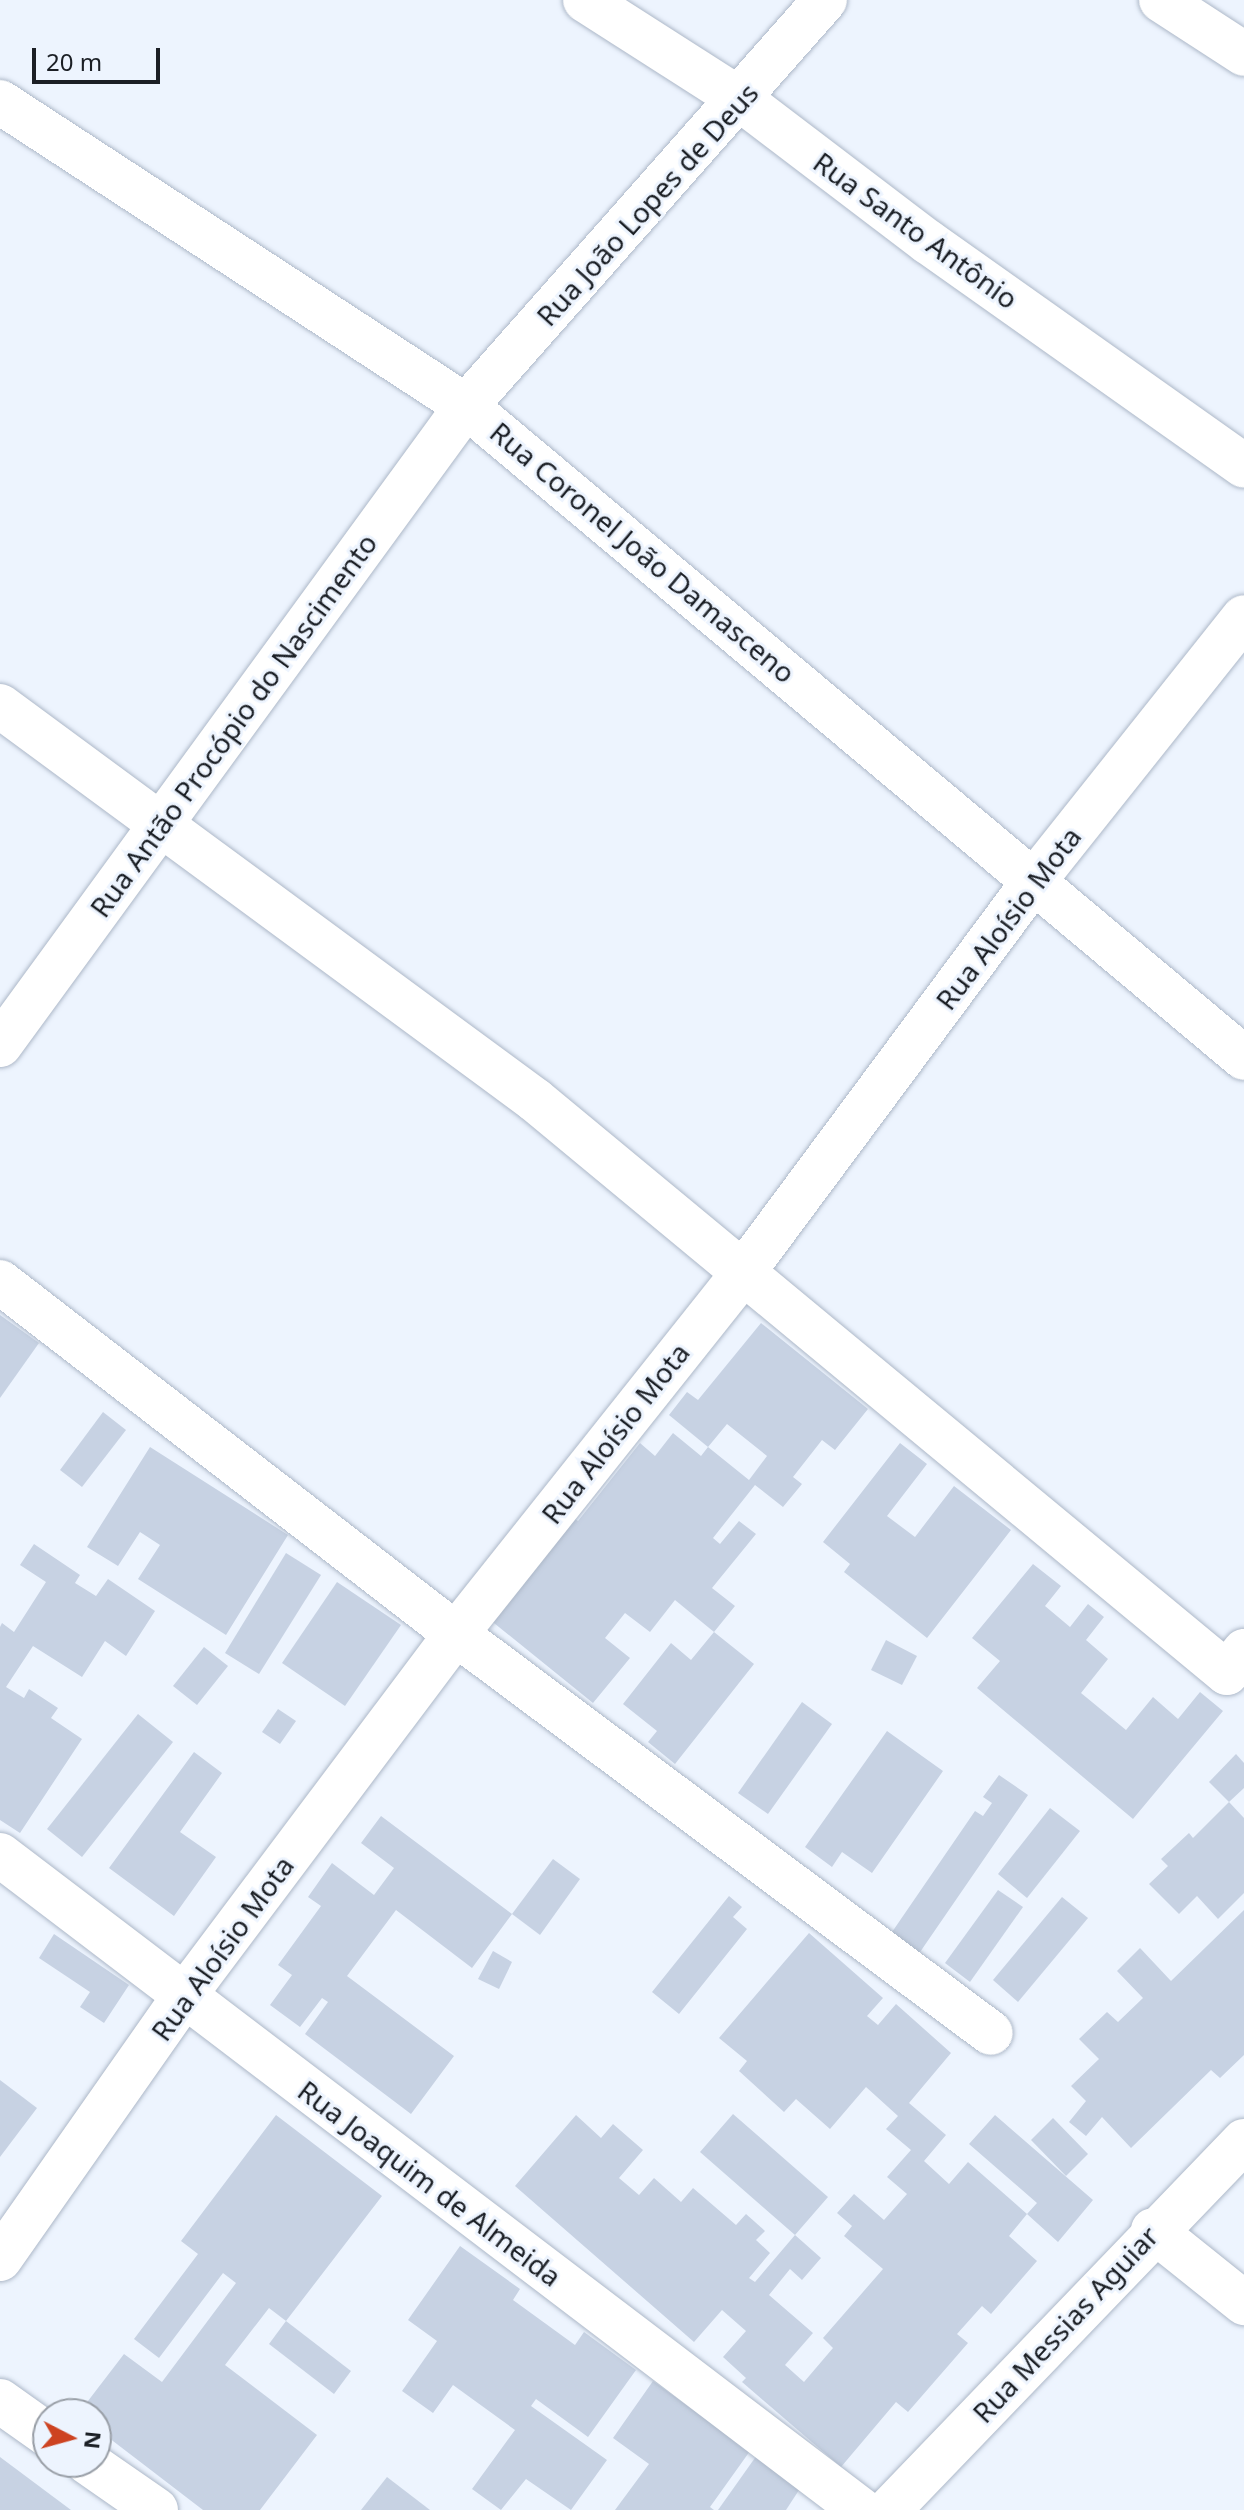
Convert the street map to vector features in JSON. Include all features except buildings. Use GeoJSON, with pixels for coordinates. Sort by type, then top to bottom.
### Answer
{"type":"FeatureCollection","features":[{"type":"Feature","properties":{"kind":"street","name":"Rua Santo Antônio"},"geometry":{"type":"LineString","coordinates":[[585,0],[740,99],[928,242],[1244,466]]}},
{"type":"Feature","properties":{"kind":"street","name":"Rua João Lopes de Deus"},"geometry":{"type":"LineString","coordinates":[[466,406],[825,0]]}},
{"type":"Feature","properties":{"kind":"street"},"geometry":{"type":"LineString","coordinates":[[1161,0],[1244,54]]}},
{"type":"Feature","properties":{"kind":"street","name":"Rua Coronel João Damasceno"},"geometry":{"type":"LineString","coordinates":[[0,102],[466,406],[1244,1058]]}},
{"type":"Feature","properties":{"kind":"street","name":"Rua Antão Procópio do Nascimento"},"geometry":{"type":"LineString","coordinates":[[0,1045],[466,406]]}},
{"type":"Feature","properties":{"kind":"street","name":"Rua Aloísio Mota"},"geometry":{"type":"LineString","coordinates":[[0,2259],[184,1996],[456,1634],[742,1274],[1034,881],[1244,617]]}},
{"type":"Feature","properties":{"kind":"street"},"geometry":{"type":"LineString","coordinates":[[0,706],[535,1100],[742,1274],[1235,1662]]}},
{"type":"Feature","properties":{"kind":"street"},"geometry":{"type":"LineString","coordinates":[[0,1282],[456,1634],[991,2033]]}},
{"type":"Feature","properties":{"kind":"street","name":"Rua Joaquim de Almeida"},"geometry":{"type":"LineString","coordinates":[[0,1855],[861,2510]]}},
{"type":"Feature","properties":{"kind":"street","name":"Rua Messias Aguiar"},"geometry":{"type":"LineString","coordinates":[[889,2510],[1153,2230],[1244,2141]]}},
{"type":"Feature","properties":{"kind":"street"},"geometry":{"type":"LineString","coordinates":[[1153,2230],[1244,2303]]}},
{"type":"Feature","properties":{"kind":"street"},"geometry":{"type":"LineString","coordinates":[[0,2401],[32,2424]]}},
{"type":"Feature","properties":{"kind":"street"},"geometry":{"type":"LineString","coordinates":[[110,2478],[156,2510]]}}]}
